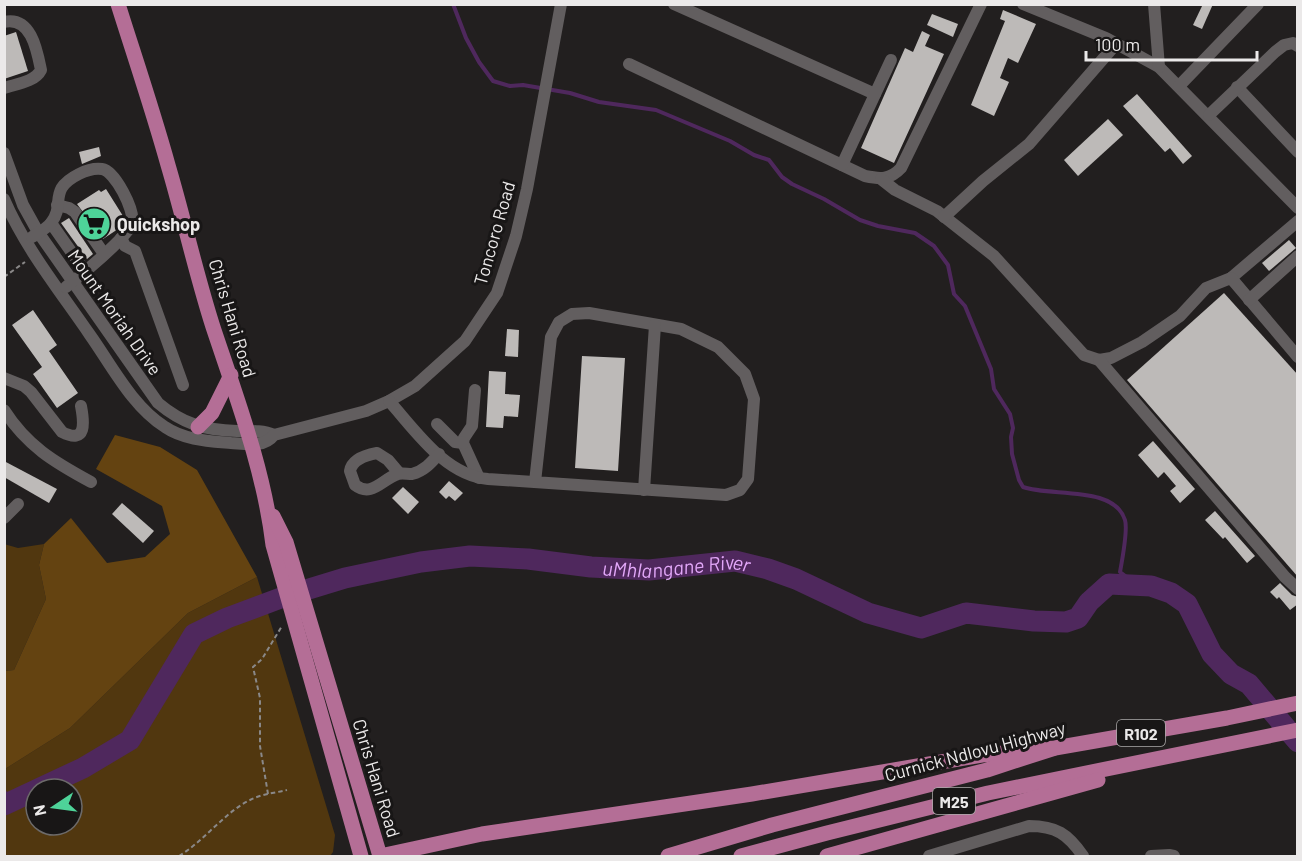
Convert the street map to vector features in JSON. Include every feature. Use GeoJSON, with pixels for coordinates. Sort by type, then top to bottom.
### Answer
{"type":"FeatureCollection","features":[{"type":"Feature","properties":{"kind":"main road","name":"Chris Hani Road"},"geometry":{"type":"LineString","coordinates":[[118,4],[168,163],[213,326],[231,375],[314,660],[352,763],[380,856]]}},
{"type":"Feature","properties":{"kind":"main road"},"geometry":{"type":"LineString","coordinates":[[198,427],[212,413],[231,375]]}},
{"type":"Feature","properties":{"kind":"main road","name":"Chris Hani Road"},"geometry":{"type":"LineString","coordinates":[[314,660],[336,767],[361,856]]}},
{"type":"Feature","properties":{"kind":"main road","name":"Curnick Ndlovu Highway"},"geometry":{"type":"LineString","coordinates":[[668,856],[795,819],[987,770],[1055,748],[1227,718],[1298,703]]}},
{"type":"Feature","properties":{"kind":"main road","name":"R102"},"geometry":{"type":"LineString","coordinates":[[1169,757],[1298,730]]}},
{"type":"Feature","properties":{"kind":"main road"},"geometry":{"type":"LineString","coordinates":[[380,856],[482,834],[752,794],[982,755],[1055,748]]}},
{"type":"Feature","properties":{"kind":"main road"},"geometry":{"type":"LineString","coordinates":[[827,856],[1106,778],[1169,757]]}},
{"type":"Feature","properties":{"kind":"main road","name":"M25"},"geometry":{"type":"LineString","coordinates":[[741,856],[827,832],[988,793],[1169,757]]}},
{"type":"Feature","properties":{"kind":"street","name":"Toncoro Road"},"geometry":{"type":"LineString","coordinates":[[249,438],[263,432],[274,435],[366,411],[389,401],[415,386],[465,341],[497,293],[516,236],[527,189],[561,4]]}},
{"type":"Feature","properties":{"kind":"street"},"geometry":{"type":"LineString","coordinates":[[674,4],[875,94]]}},
{"type":"Feature","properties":{"kind":"street"},"geometry":{"type":"LineString","coordinates":[[881,180],[895,175],[902,168],[981,4]]}},
{"type":"Feature","properties":{"kind":"street"},"geometry":{"type":"LineString","coordinates":[[1023,4],[1106,38],[1159,67],[1209,115],[1298,208]]}},
{"type":"Feature","properties":{"kind":"street"},"geometry":{"type":"LineString","coordinates":[[1154,4],[1159,67]]}},
{"type":"Feature","properties":{"kind":"street"},"geometry":{"type":"LineString","coordinates":[[1179,86],[1258,4]]}},
{"type":"Feature","properties":{"kind":"street"},"geometry":{"type":"LineString","coordinates":[[4,22],[20,22],[25,26],[36,48],[41,67],[40,73],[33,79],[4,88]]}},
{"type":"Feature","properties":{"kind":"street"},"geometry":{"type":"LineString","coordinates":[[1209,115],[1284,45],[1293,43],[1298,46]]}},
{"type":"Feature","properties":{"kind":"street"},"geometry":{"type":"LineString","coordinates":[[944,217],[983,181],[1029,144],[1116,44]]}},
{"type":"Feature","properties":{"kind":"street"},"geometry":{"type":"LineString","coordinates":[[842,165],[891,60]]}},
{"type":"Feature","properties":{"kind":"street"},"geometry":{"type":"LineString","coordinates":[[629,64],[865,176],[881,180],[944,217],[994,256],[1084,355],[1099,360],[1111,358],[1142,342],[1180,316],[1206,288],[1231,278],[1298,221]]}},
{"type":"Feature","properties":{"kind":"street"},"geometry":{"type":"LineString","coordinates":[[1237,87],[1298,152]]}},
{"type":"Feature","properties":{"kind":"street","name":"Mount Moriah Drive"},"geometry":{"type":"LineString","coordinates":[[4,153],[23,205],[39,232],[158,403],[184,422],[249,438]]}},
{"type":"Feature","properties":{"kind":"street"},"geometry":{"type":"LineString","coordinates":[[26,241],[51,223],[58,194],[64,183],[93,169],[109,172],[114,177],[130,209],[132,221],[121,238],[60,291]]}},
{"type":"Feature","properties":{"kind":"street","name":"Mount Moriah Drive"},"geometry":{"type":"LineString","coordinates":[[4,199],[35,255],[138,403],[153,419],[167,429],[194,439],[249,438]]}},
{"type":"Feature","properties":{"kind":"street"},"geometry":{"type":"LineString","coordinates":[[57,205],[75,212],[104,254]]}},
{"type":"Feature","properties":{"kind":"street"},"geometry":{"type":"LineString","coordinates":[[51,223],[84,270]]}},
{"type":"Feature","properties":{"kind":"street"},"geometry":{"type":"LineString","coordinates":[[121,238],[126,246],[135,251],[183,386]]}},
{"type":"Feature","properties":{"kind":"street"},"geometry":{"type":"LineString","coordinates":[[1249,300],[1298,256]]}},
{"type":"Feature","properties":{"kind":"street"},"geometry":{"type":"LineString","coordinates":[[1231,278],[1298,357]]}},
{"type":"Feature","properties":{"kind":"street"},"geometry":{"type":"LineString","coordinates":[[389,401],[449,465],[464,474],[479,478],[644,490],[726,495],[740,490],[748,478],[754,399],[745,374],[718,347],[681,329],[589,313],[572,314],[559,322],[551,337],[535,482]]}},
{"type":"Feature","properties":{"kind":"street"},"geometry":{"type":"LineString","coordinates":[[644,490],[655,325]]}},
{"type":"Feature","properties":{"kind":"street"},"geometry":{"type":"LineString","coordinates":[[1099,360],[1285,577],[1298,589]]}},
{"type":"Feature","properties":{"kind":"street"},"geometry":{"type":"LineString","coordinates":[[4,378],[24,386],[62,432],[69,436],[75,436],[82,431],[84,424],[81,406]]}},
{"type":"Feature","properties":{"kind":"street"},"geometry":{"type":"LineString","coordinates":[[463,443],[472,426],[475,390]]}},
{"type":"Feature","properties":{"kind":"street"},"geometry":{"type":"LineString","coordinates":[[4,410],[31,444],[56,463],[91,482]]}},
{"type":"Feature","properties":{"kind":"street"},"geometry":{"type":"LineString","coordinates":[[437,424],[455,442],[463,443]]}},
{"type":"Feature","properties":{"kind":"street"},"geometry":{"type":"LineString","coordinates":[[463,443],[479,478]]}},
{"type":"Feature","properties":{"kind":"street"},"geometry":{"type":"LineString","coordinates":[[399,474],[418,472],[439,454]]}},
{"type":"Feature","properties":{"kind":"street"},"geometry":{"type":"LineString","coordinates":[[4,518],[18,504]]}},
{"type":"Feature","properties":{"kind":"street"},"geometry":{"type":"LineString","coordinates":[[929,856],[1029,826],[1044,826],[1059,831],[1074,843],[1083,856]]}},
{"type":"Feature","properties":{"kind":"street"},"geometry":{"type":"LineString","coordinates":[[1151,856],[1174,856]]}},
{"type":"Feature","properties":{"kind":"path"},"geometry":{"type":"LineString","coordinates":[[4,277],[35,255]]}},
{"type":"Feature","properties":{"kind":"path"},"geometry":{"type":"LineString","coordinates":[[268,794],[260,746],[260,699],[253,667],[262,659],[282,626]]}},
{"type":"Feature","properties":{"kind":"path"},"geometry":{"type":"LineString","coordinates":[[179,856],[240,806],[250,800],[287,790]]}},
{"type":"Feature","properties":{"kind":"shaded area"},"geometry":{"type":"Polygon","coordinates":[[[115,435],[160,447],[197,470],[257,577],[188,613],[70,728],[5,769],[5,671],[14,670],[46,599],[39,565],[44,544],[71,518],[107,563],[145,557],[170,534],[162,506],[96,469],[115,435]]]}},
{"type":"Feature","properties":{"kind":"shaded area"},"geometry":{"type":"Polygon","coordinates":[[[4,544],[18,548],[44,544],[39,565],[46,599],[14,670],[5,671],[4,544]]]}},
{"type":"Feature","properties":{"kind":"shaded area"},"geometry":{"type":"Polygon","coordinates":[[[257,577],[335,835],[333,852],[330,856],[5,856],[5,769],[70,728],[188,613],[257,577]]]}},
{"type":"Feature","properties":{"kind":"building"},"geometry":{"type":"Polygon","coordinates":[[[1203,4],[1213,4],[1202,29],[1193,25],[1203,4]]]}},
{"type":"Feature","properties":{"kind":"building"},"geometry":{"type":"Polygon","coordinates":[[[1003,10],[1036,24],[1018,63],[1008,58],[1000,78],[1009,82],[994,116],[971,105],[1005,21],[1000,19],[1003,10]]]}},
{"type":"Feature","properties":{"kind":"building"},"geometry":{"type":"Polygon","coordinates":[[[932,14],[958,24],[953,37],[927,25],[932,14]]]}},
{"type":"Feature","properties":{"kind":"building"},"geometry":{"type":"Polygon","coordinates":[[[922,31],[930,35],[925,46],[944,54],[894,163],[861,148],[905,48],[913,52],[922,31]]]}},
{"type":"Feature","properties":{"kind":"building"},"geometry":{"type":"Polygon","coordinates":[[[16,32],[28,71],[4,79],[4,36],[16,32]]]}},
{"type":"Feature","properties":{"kind":"building"},"geometry":{"type":"Polygon","coordinates":[[[1137,94],[1192,156],[1183,164],[1170,148],[1165,152],[1123,106],[1137,94]]]}},
{"type":"Feature","properties":{"kind":"building"},"geometry":{"type":"Polygon","coordinates":[[[1108,119],[1123,135],[1078,176],[1064,160],[1108,119]]]}},
{"type":"Feature","properties":{"kind":"building"},"geometry":{"type":"Polygon","coordinates":[[[99,147],[101,156],[82,164],[79,152],[99,147]]]}},
{"type":"Feature","properties":{"kind":"building"},"geometry":{"type":"Polygon","coordinates":[[[106,189],[124,220],[118,229],[103,239],[77,204],[99,190],[101,192],[106,189]]]}},
{"type":"Feature","properties":{"kind":"building"},"geometry":{"type":"Polygon","coordinates":[[[69,218],[93,254],[87,259],[61,223],[69,218]]]}},
{"type":"Feature","properties":{"kind":"building"},"geometry":{"type":"Polygon","coordinates":[[[1289,240],[1296,248],[1269,271],[1262,263],[1289,240]]]}},
{"type":"Feature","properties":{"kind":"building"},"geometry":{"type":"Polygon","coordinates":[[[1224,293],[1298,375],[1298,577],[1127,380],[1224,293]]]}},
{"type":"Feature","properties":{"kind":"building"},"geometry":{"type":"Polygon","coordinates":[[[33,310],[57,345],[49,351],[78,393],[57,408],[33,374],[42,367],[12,325],[33,310]]]}},
{"type":"Feature","properties":{"kind":"building"},"geometry":{"type":"Polygon","coordinates":[[[507,329],[519,330],[518,357],[505,356],[507,329]]]}},
{"type":"Feature","properties":{"kind":"building"},"geometry":{"type":"Polygon","coordinates":[[[582,356],[625,358],[618,471],[575,468],[582,356]]]}},
{"type":"Feature","properties":{"kind":"building"},"geometry":{"type":"Polygon","coordinates":[[[489,371],[506,372],[505,394],[520,395],[518,417],[504,416],[503,428],[486,427],[489,371]]]}},
{"type":"Feature","properties":{"kind":"building"},"geometry":{"type":"Polygon","coordinates":[[[1153,441],[1195,489],[1180,503],[1170,491],[1176,486],[1164,472],[1158,478],[1138,455],[1153,441]]]}},
{"type":"Feature","properties":{"kind":"building"},"geometry":{"type":"Polygon","coordinates":[[[4,461],[57,489],[49,503],[4,477],[4,461]]]}},
{"type":"Feature","properties":{"kind":"building"},"geometry":{"type":"Polygon","coordinates":[[[449,481],[463,493],[455,501],[449,496],[446,499],[439,492],[449,481]]]}},
{"type":"Feature","properties":{"kind":"building"},"geometry":{"type":"Polygon","coordinates":[[[403,487],[419,502],[408,514],[392,498],[403,487]]]}},
{"type":"Feature","properties":{"kind":"building"},"geometry":{"type":"Polygon","coordinates":[[[122,503],[154,531],[143,543],[112,514],[122,503]]]}},
{"type":"Feature","properties":{"kind":"building"},"geometry":{"type":"Polygon","coordinates":[[[1215,511],[1255,556],[1247,563],[1225,537],[1223,539],[1205,520],[1215,511]]]}},
{"type":"Feature","properties":{"kind":"building"},"geometry":{"type":"Polygon","coordinates":[[[1280,583],[1292,595],[1298,597],[1298,604],[1290,610],[1279,597],[1277,599],[1270,592],[1280,583]]]}},
{"type":"Feature","properties":{"kind":"waterway"},"geometry":{"type":"LineString","coordinates":[[453,4],[466,38],[493,81],[510,86],[523,85],[570,93],[599,102],[656,110],[769,160],[782,177],[792,184],[860,220],[915,233],[934,246],[948,265],[954,294],[965,306],[991,369],[994,389],[1010,414],[1013,428],[1012,454],[1023,487],[1095,497],[1108,501],[1119,509],[1126,525],[1120,572],[1137,585]]}},
{"type":"Feature","properties":{"kind":"waterway","name":"uMhlangane River"},"geometry":{"type":"LineString","coordinates":[[64,777],[130,740],[194,634],[227,618],[286,596],[345,578],[421,562],[470,556],[649,570],[735,561],[796,579],[868,613],[921,628],[966,613],[1034,621],[1066,622],[1078,618],[1089,602],[1109,584],[1151,586],[1171,593],[1187,604],[1212,654],[1231,674],[1249,684],[1298,742]]}},
{"type":"Feature","properties":{"kind":"waterway"},"geometry":{"type":"LineString","coordinates":[[4,791],[11,802]]}},
{"type":"Feature","properties":{"kind":"waterway","name":"uMhlangane River"},"geometry":{"type":"LineString","coordinates":[[4,805],[24,796]]}},
{"type":"Feature","properties":{"kind":"place","name":"Quickshop"},"geometry":{"type":"Point","coordinates":[94,224]}}]}
